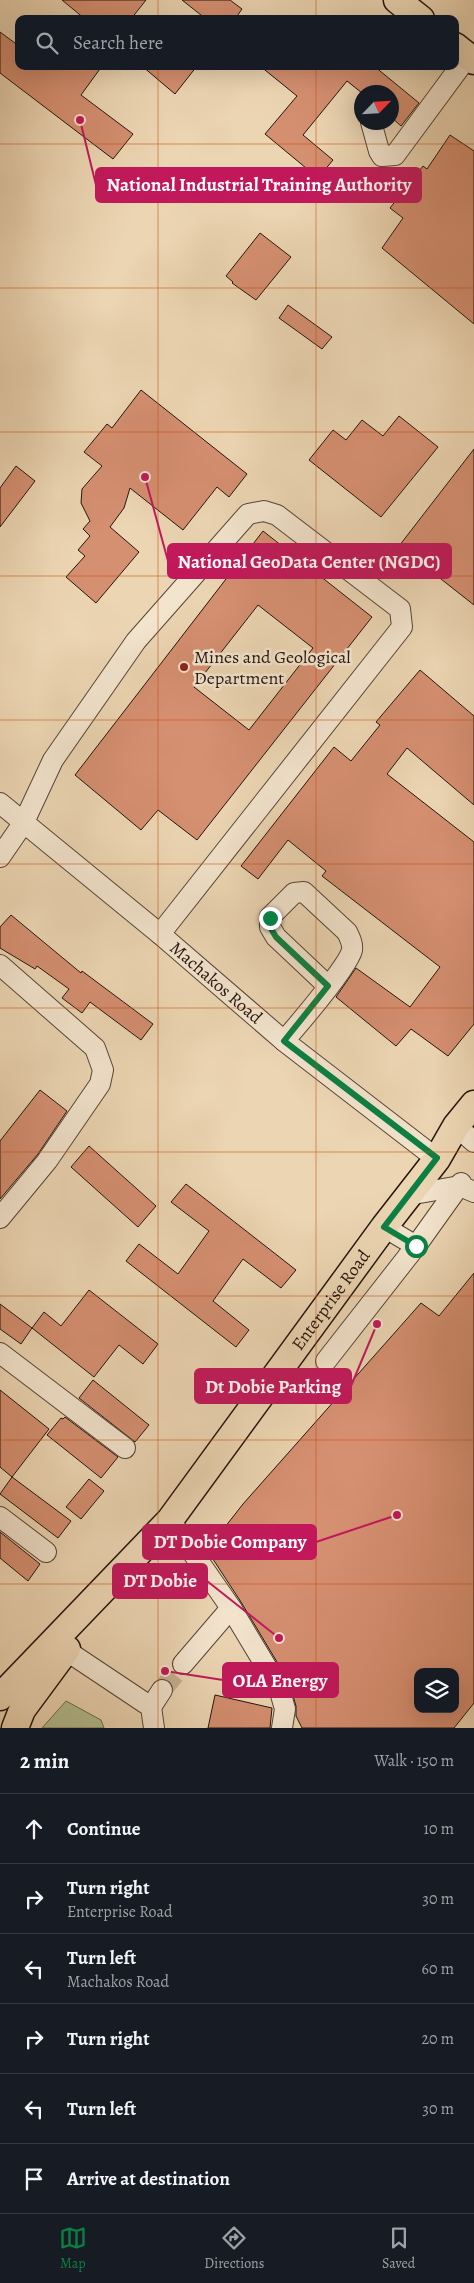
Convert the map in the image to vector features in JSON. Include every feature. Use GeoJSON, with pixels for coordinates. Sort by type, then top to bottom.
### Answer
{"type":"FeatureCollection","features":[{"type":"Feature","properties":{"kind":"main road"},"geometry":{"type":"LineString","coordinates":[[397,0],[416,15]]}},
{"type":"Feature","properties":{"kind":"main road","name":"Enterprise Road"},"geometry":{"type":"LineString","coordinates":[[14,1728],[22,1710],[60,1646],[108,1586],[170,1520],[408,1195],[437,1158],[465,1134],[474,1104]]}},
{"type":"Feature","properties":{"kind":"main road","name":"Enterprise Road"},"geometry":{"type":"LineString","coordinates":[[0,1697],[60,1646]]}},
{"type":"Feature","properties":{"kind":"street"},"geometry":{"type":"LineString","coordinates":[[373,130],[382,156],[395,156],[455,70]]}},
{"type":"Feature","properties":{"kind":"street"},"geometry":{"type":"LineString","coordinates":[[0,857],[24,822],[53,760],[136,641],[248,514],[264,511],[277,515],[400,609],[402,627],[160,934]]}},
{"type":"Feature","properties":{"kind":"street","name":"Machakos Road"},"geometry":{"type":"LineString","coordinates":[[0,803],[160,934],[284,1041],[437,1158]]}},
{"type":"Feature","properties":{"kind":"street"},"geometry":{"type":"LineString","coordinates":[[284,1041],[328,986],[350,957],[352,949],[351,940],[346,932],[304,892],[294,892],[270,918],[270,927],[276,937],[328,986]]}},
{"type":"Feature","properties":{"kind":"street"},"geometry":{"type":"LineString","coordinates":[[0,965],[95,1048],[103,1070],[100,1084],[47,1162],[0,1218]]}},
{"type":"Feature","properties":{"kind":"street"},"geometry":{"type":"LineString","coordinates":[[408,1195],[465,1187]]}},
{"type":"Feature","properties":{"kind":"street"},"geometry":{"type":"LineString","coordinates":[[326,1361],[465,1187]]}},
{"type":"Feature","properties":{"kind":"street"},"geometry":{"type":"LineString","coordinates":[[384,1227],[416,1246]]}},
{"type":"Feature","properties":{"kind":"street"},"geometry":{"type":"LineString","coordinates":[[0,1353],[125,1448]]}},
{"type":"Feature","properties":{"kind":"street"},"geometry":{"type":"LineString","coordinates":[[0,1516],[46,1552]]}},
{"type":"Feature","properties":{"kind":"street"},"geometry":{"type":"LineString","coordinates":[[170,1520],[231,1608],[279,1688],[285,1708],[282,1728]]}},
{"type":"Feature","properties":{"kind":"street"},"geometry":{"type":"LineString","coordinates":[[183,1664],[231,1608]]}},
{"type":"Feature","properties":{"kind":"street"},"geometry":{"type":"LineString","coordinates":[[60,1646],[151,1706]]}},
{"type":"Feature","properties":{"kind":"street"},"geometry":{"type":"LineString","coordinates":[[154,1728],[151,1706],[162,1690]]}},
{"type":"Feature","properties":{"kind":"green space"},"geometry":{"type":"Polygon","coordinates":[[[66,1701],[101,1720],[104,1728],[42,1728],[66,1701]]]}},
{"type":"Feature","properties":{"kind":"building"},"geometry":{"type":"Polygon","coordinates":[[[62,0],[146,0],[134,15],[80,15],[62,0]]]}},
{"type":"Feature","properties":{"kind":"building"},"geometry":{"type":"Polygon","coordinates":[[[182,0],[230,0],[242,9],[238,15],[201,15],[182,0]]]}},
{"type":"Feature","properties":{"kind":"building"},"geometry":{"type":"Polygon","coordinates":[[[0,32],[15,43],[15,70],[99,70],[81,95],[133,134],[113,159],[0,73],[0,32]]]}},
{"type":"Feature","properties":{"kind":"building"},"geometry":{"type":"Polygon","coordinates":[[[147,70],[194,70],[175,94],[147,70]]]}},
{"type":"Feature","properties":{"kind":"building"},"geometry":{"type":"Polygon","coordinates":[[[265,70],[379,70],[397,85],[354,85],[354,87],[347,81],[303,135],[333,160],[318,178],[265,134],[297,96],[265,70]]]}},
{"type":"Feature","properties":{"kind":"building"},"geometry":{"type":"Polygon","coordinates":[[[399,87],[419,103],[401,126],[399,124],[399,87]]]}},
{"type":"Feature","properties":{"kind":"building"},"geometry":{"type":"Polygon","coordinates":[[[450,135],[474,151],[474,324],[382,248],[403,218],[390,208],[423,166],[427,169],[450,135]]]}},
{"type":"Feature","properties":{"kind":"building"},"geometry":{"type":"Polygon","coordinates":[[[260,233],[291,257],[256,300],[232,283],[226,276],[260,233]]]}},
{"type":"Feature","properties":{"kind":"building"},"geometry":{"type":"Polygon","coordinates":[[[288,305],[332,337],[322,349],[279,318],[288,305]]]}},
{"type":"Feature","properties":{"kind":"building"},"geometry":{"type":"Polygon","coordinates":[[[141,390],[247,474],[229,497],[217,487],[183,530],[130,488],[124,508],[110,527],[139,552],[96,603],[66,577],[85,556],[78,550],[90,536],[83,529],[90,521],[81,503],[82,489],[102,466],[84,452],[107,424],[112,428],[141,390]]]}},
{"type":"Feature","properties":{"kind":"building"},"geometry":{"type":"Polygon","coordinates":[[[399,416],[438,447],[381,517],[309,460],[333,430],[346,440],[362,420],[383,436],[399,416]]]}},
{"type":"Feature","properties":{"kind":"building"},"geometry":{"type":"Polygon","coordinates":[[[474,449],[474,605],[399,546],[474,449]]]}},
{"type":"Feature","properties":{"kind":"building"},"geometry":{"type":"Polygon","coordinates":[[[16,466],[35,481],[0,527],[0,488],[16,466]]]}},
{"type":"Feature","properties":{"kind":"building","name":"Mines and Geological Department"},"geometry":{"type":"Polygon","coordinates":[[[263,531],[372,617],[197,840],[158,810],[141,830],[75,775],[263,531]],[[258,605],[194,687],[249,730],[313,648],[258,605]]]}},
{"type":"Feature","properties":{"kind":"building"},"geometry":{"type":"Polygon","coordinates":[[[420,670],[474,716],[474,805],[407,748],[387,774],[474,842],[474,1024],[448,1056],[411,1029],[396,1046],[336,997],[356,968],[410,1007],[440,967],[322,876],[326,871],[288,840],[258,879],[241,866],[334,747],[351,761],[380,725],[376,722],[420,670]]]}},
{"type":"Feature","properties":{"kind":"building"},"geometry":{"type":"Polygon","coordinates":[[[11,915],[81,973],[82,971],[153,1024],[141,1040],[90,1002],[82,1013],[62,998],[69,989],[37,966],[35,969],[0,948],[0,927],[11,915]]]}},
{"type":"Feature","properties":{"kind":"building"},"geometry":{"type":"Polygon","coordinates":[[[40,1090],[67,1111],[38,1154],[0,1199],[0,1141],[40,1090]]]}},
{"type":"Feature","properties":{"kind":"building"},"geometry":{"type":"Polygon","coordinates":[[[89,1146],[156,1206],[138,1227],[71,1167],[89,1146]]]}},
{"type":"Feature","properties":{"kind":"building"},"geometry":{"type":"Polygon","coordinates":[[[186,1184],[296,1270],[281,1288],[243,1259],[213,1301],[249,1330],[236,1347],[126,1261],[139,1244],[178,1274],[209,1231],[171,1202],[186,1184]]]}},
{"type":"Feature","properties":{"kind":"building"},"geometry":{"type":"Polygon","coordinates":[[[474,1273],[474,1703],[454,1728],[302,1728],[296,1716],[296,1706],[289,1682],[207,1550],[243,1504],[421,1303],[439,1316],[474,1273]]]}},
{"type":"Feature","properties":{"kind":"building"},"geometry":{"type":"Polygon","coordinates":[[[89,1290],[158,1344],[143,1364],[119,1345],[94,1377],[32,1328],[44,1312],[61,1326],[89,1290]]]}},
{"type":"Feature","properties":{"kind":"building"},"geometry":{"type":"Polygon","coordinates":[[[0,1304],[32,1328],[21,1344],[0,1329],[0,1304]]]}},
{"type":"Feature","properties":{"kind":"building"},"geometry":{"type":"Polygon","coordinates":[[[93,1380],[149,1425],[135,1442],[79,1398],[93,1380]]]}},
{"type":"Feature","properties":{"kind":"building"},"geometry":{"type":"Polygon","coordinates":[[[0,1390],[49,1429],[12,1477],[0,1467],[0,1390]]]}},
{"type":"Feature","properties":{"kind":"building"},"geometry":{"type":"Polygon","coordinates":[[[65,1417],[118,1457],[101,1478],[47,1435],[61,1418],[65,1417]]]}},
{"type":"Feature","properties":{"kind":"building"},"geometry":{"type":"Polygon","coordinates":[[[12,1477],[71,1521],[58,1538],[0,1494],[12,1477]]]}},
{"type":"Feature","properties":{"kind":"building"},"geometry":{"type":"Polygon","coordinates":[[[89,1479],[104,1491],[81,1519],[66,1507],[89,1479]]]}},
{"type":"Feature","properties":{"kind":"building"},"geometry":{"type":"Polygon","coordinates":[[[0,1532],[40,1564],[28,1581],[0,1558],[0,1532]]]}},
{"type":"Feature","properties":{"kind":"building"},"geometry":{"type":"Polygon","coordinates":[[[215,1695],[272,1708],[270,1728],[208,1728],[215,1695]]]}},
{"type":"Feature","properties":{"kind":"tunnel"},"geometry":{"type":"LineString","coordinates":[[162,1690],[183,1664]]}},
{"type":"Feature","properties":{"kind":"place","name":"National Industrial Training Authority"},"geometry":{"type":"Point","coordinates":[80,120]}},
{"type":"Feature","properties":{"kind":"place","name":"National GeoData Center (NGDC)"},"geometry":{"type":"Point","coordinates":[145,477]}},
{"type":"Feature","properties":{"kind":"place","name":"Mines and Geological Department"},"geometry":{"type":"Point","coordinates":[184,667]}},
{"type":"Feature","properties":{"kind":"place","name":"Dt Dobie Parking"},"geometry":{"type":"Point","coordinates":[377,1324]}},
{"type":"Feature","properties":{"kind":"place","name":"DT Dobie Company"},"geometry":{"type":"Point","coordinates":[397,1515]}},
{"type":"Feature","properties":{"kind":"place","name":"DT Dobie"},"geometry":{"type":"Point","coordinates":[279,1638]}},
{"type":"Feature","properties":{"kind":"place","name":"OLA Energy"},"geometry":{"type":"Point","coordinates":[165,1671]}},
{"type":"Feature","properties":{"kind":"route"},"geometry":{"type":"LineString","coordinates":[[270,918],[270,927],[276,937],[328,986],[284,1041],[437,1158],[384,1227],[416,1246]]}}]}
